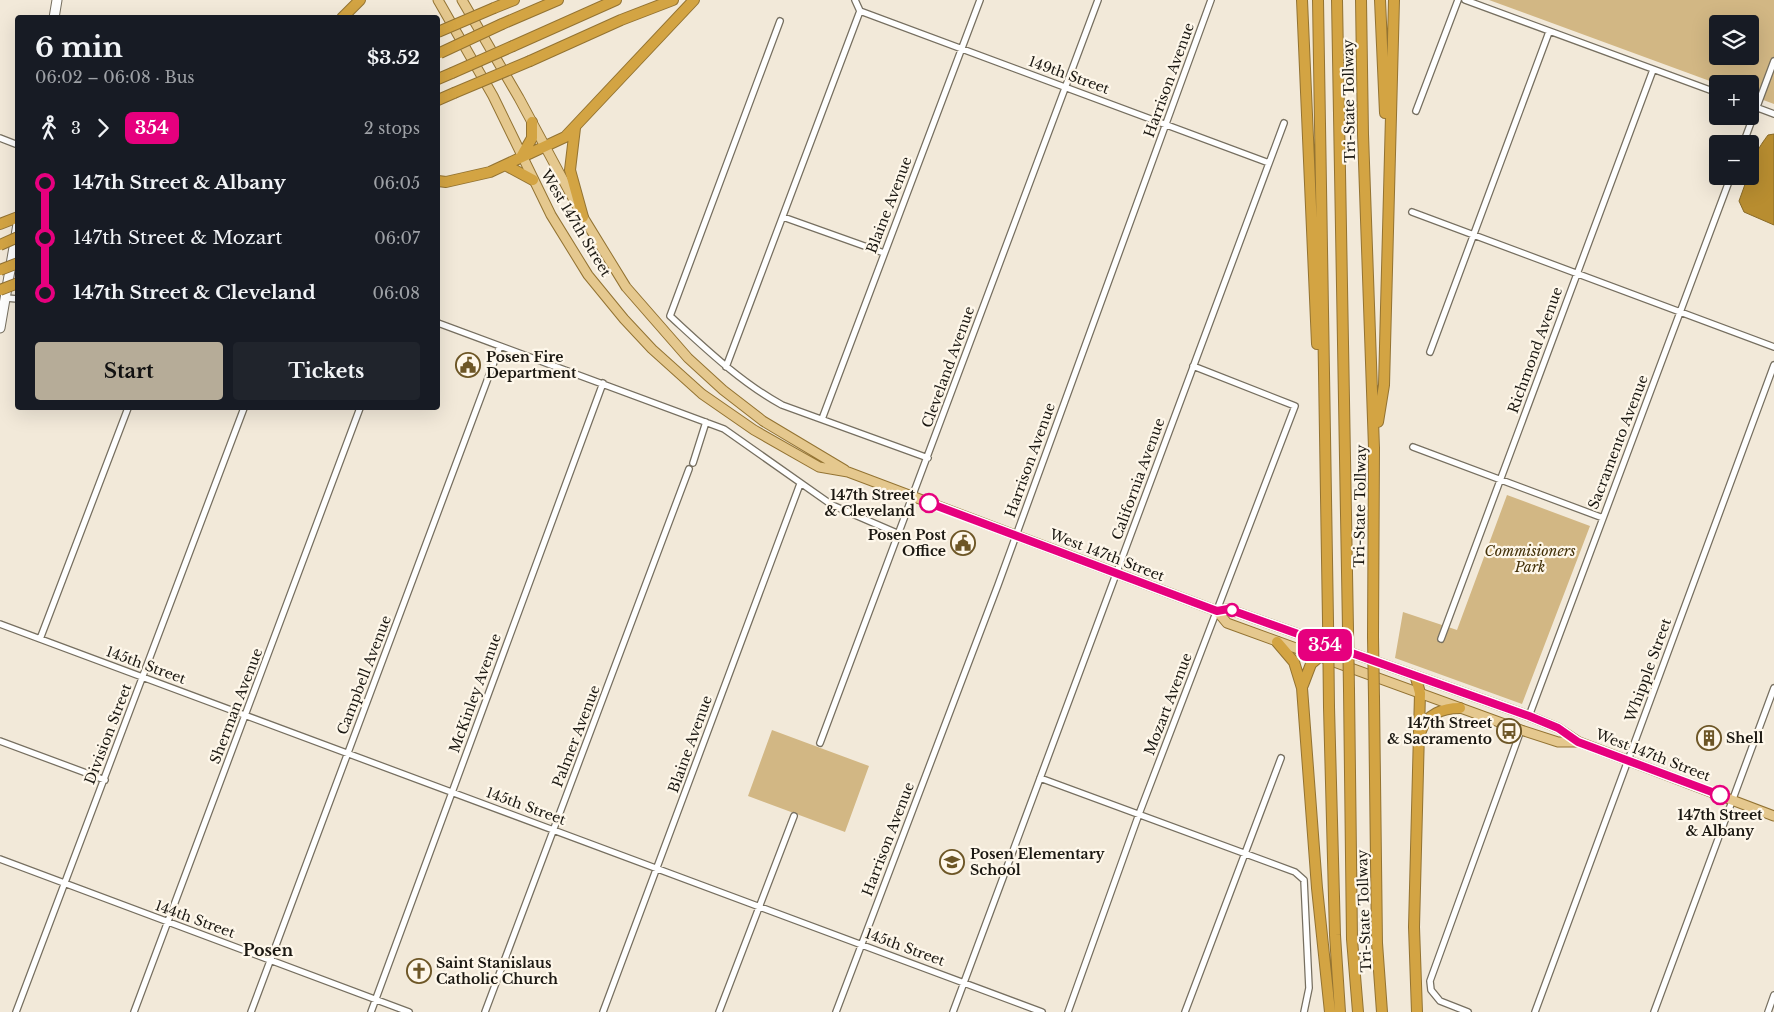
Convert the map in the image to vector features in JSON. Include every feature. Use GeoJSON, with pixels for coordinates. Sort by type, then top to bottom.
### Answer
{"type":"FeatureCollection","features":[{"type":"Feature","properties":{"kind":"highway"},"geometry":{"type":"LineString","coordinates":[[345,15],[360,0]]}},
{"type":"Feature","properties":{"kind":"highway"},"geometry":{"type":"LineString","coordinates":[[440,31],[514,0]]}},
{"type":"Feature","properties":{"kind":"highway"},"geometry":{"type":"LineString","coordinates":[[440,54],[558,0]]}},
{"type":"Feature","properties":{"kind":"highway"},"geometry":{"type":"LineString","coordinates":[[440,78],[616,0]]}},
{"type":"Feature","properties":{"kind":"highway"},"geometry":{"type":"LineString","coordinates":[[440,99],[621,20],[673,0]]}},
{"type":"Feature","properties":{"kind":"highway"},"geometry":{"type":"LineString","coordinates":[[440,181],[446,182],[490,172],[507,166],[521,157],[565,137],[694,0]]}},
{"type":"Feature","properties":{"kind":"highway"},"geometry":{"type":"LineString","coordinates":[[1302,0],[1317,357],[1324,390]]}},
{"type":"Feature","properties":{"kind":"highway"},"geometry":{"type":"LineString","coordinates":[[1318,0],[1329,707],[1335,935],[1340,1012]]}},
{"type":"Feature","properties":{"kind":"highway","name":"Tri-State Tollway"},"geometry":{"type":"LineString","coordinates":[[1337,0],[1352,939],[1358,1012]]}},
{"type":"Feature","properties":{"kind":"highway","name":"Tri-State Tollway"},"geometry":{"type":"LineString","coordinates":[[1361,0],[1363,134],[1374,448],[1372,637],[1377,943],[1382,1012]]}},
{"type":"Feature","properties":{"kind":"highway"},"geometry":{"type":"LineString","coordinates":[[1380,0],[1383,90],[1389,152]]}},
{"type":"Feature","properties":{"kind":"highway"},"geometry":{"type":"LineString","coordinates":[[1374,448],[1384,385],[1394,0]]}},
{"type":"Feature","properties":{"kind":"highway"},"geometry":{"type":"LineString","coordinates":[[521,157],[532,138],[532,122]]}},
{"type":"Feature","properties":{"kind":"highway"},"geometry":{"type":"LineString","coordinates":[[575,128],[570,170],[583,217]]}},
{"type":"Feature","properties":{"kind":"highway"},"geometry":{"type":"LineString","coordinates":[[507,166],[533,180]]}},
{"type":"Feature","properties":{"kind":"highway"},"geometry":{"type":"LineString","coordinates":[[0,224],[15,218]]}},
{"type":"Feature","properties":{"kind":"highway"},"geometry":{"type":"LineString","coordinates":[[0,245],[15,238]]}},
{"type":"Feature","properties":{"kind":"highway"},"geometry":{"type":"LineString","coordinates":[[0,270],[15,264]]}},
{"type":"Feature","properties":{"kind":"highway"},"geometry":{"type":"LineString","coordinates":[[3,294],[15,285]]}},
{"type":"Feature","properties":{"kind":"highway"},"geometry":{"type":"LineString","coordinates":[[1278,642],[1294,662],[1302,688],[1317,888],[1330,1012]]}},
{"type":"Feature","properties":{"kind":"highway"},"geometry":{"type":"LineString","coordinates":[[1302,688],[1308,669],[1318,657],[1331,647]]}},
{"type":"Feature","properties":{"kind":"highway"},"geometry":{"type":"LineString","coordinates":[[1416,678],[1420,693],[1414,935],[1417,1012]]}},
{"type":"Feature","properties":{"kind":"highway"},"geometry":{"type":"LineString","coordinates":[[1420,737],[1424,724],[1434,714],[1447,709],[1460,708]]}},
{"type":"Feature","properties":{"kind":"main road"},"geometry":{"type":"LineString","coordinates":[[54,15],[57,0]]}},
{"type":"Feature","properties":{"kind":"main road","name":"West 147th Street"},"geometry":{"type":"LineString","coordinates":[[438,0],[493,96],[521,157],[552,216],[588,275],[624,319],[652,349],[702,394],[754,430],[819,467],[848,472]]}},
{"type":"Feature","properties":{"kind":"main road","name":"West 147th Street"},"geometry":{"type":"LineString","coordinates":[[462,0],[532,122],[583,217],[626,286],[688,358],[723,390],[763,421],[848,472],[1217,611],[1227,623],[1522,730],[1558,742],[1578,742]]}},
{"type":"Feature","properties":{"kind":"main road"},"geometry":{"type":"LineString","coordinates":[[0,328],[3,294],[15,238]]}},
{"type":"Feature","properties":{"kind":"main road","name":"West 147th Street"},"geometry":{"type":"LineString","coordinates":[[1217,611],[1228,609],[1416,678],[1529,716],[1558,728],[1578,742],[1774,816]]}},
{"type":"Feature","properties":{"kind":"street"},"geometry":{"type":"LineString","coordinates":[[726,367],[860,11],[855,0]]}},
{"type":"Feature","properties":{"kind":"street","name":"Blaine Avenue"},"geometry":{"type":"LineString","coordinates":[[822,419],[980,0]]}},
{"type":"Feature","properties":{"kind":"street","name":"Cleveland Avenue"},"geometry":{"type":"LineString","coordinates":[[820,743],[1098,0]]}},
{"type":"Feature","properties":{"kind":"street","name":"Harrison Avenue"},"geometry":{"type":"LineString","coordinates":[[836,1012],[1016,535],[1212,0]]}},
{"type":"Feature","properties":{"kind":"street"},"geometry":{"type":"LineString","coordinates":[[1416,112],[1458,0]]}},
{"type":"Feature","properties":{"kind":"street"},"geometry":{"type":"LineString","coordinates":[[1465,0],[1709,91]]}},
{"type":"Feature","properties":{"kind":"street","name":"149th Street"},"geometry":{"type":"LineString","coordinates":[[860,11],[1269,163]]}},
{"type":"Feature","properties":{"kind":"street"},"geometry":{"type":"LineString","coordinates":[[780,21],[670,316],[726,367],[773,400],[928,458]]}},
{"type":"Feature","properties":{"kind":"street"},"geometry":{"type":"LineString","coordinates":[[1430,352],[1549,32]]}},
{"type":"Feature","properties":{"kind":"street"},"geometry":{"type":"LineString","coordinates":[[1759,94],[1774,61]]}},
{"type":"Feature","properties":{"kind":"street","name":"Richmond Avenue"},"geometry":{"type":"LineString","coordinates":[[1441,639],[1654,70]]}},
{"type":"Feature","properties":{"kind":"street"},"geometry":{"type":"LineString","coordinates":[[1759,109],[1774,114]]}},
{"type":"Feature","properties":{"kind":"street","name":"California Avenue"},"geometry":{"type":"LineString","coordinates":[[953,1012],[1284,124]]}},
{"type":"Feature","properties":{"kind":"street"},"geometry":{"type":"LineString","coordinates":[[0,138],[15,144]]}},
{"type":"Feature","properties":{"kind":"street","name":"Sacramento Avenue"},"geometry":{"type":"LineString","coordinates":[[1529,716],[1728,185]]}},
{"type":"Feature","properties":{"kind":"street"},"geometry":{"type":"LineString","coordinates":[[1412,212],[1774,347]]}},
{"type":"Feature","properties":{"kind":"street"},"geometry":{"type":"LineString","coordinates":[[783,216],[884,253]]}},
{"type":"Feature","properties":{"kind":"street"},"geometry":{"type":"LineString","coordinates":[[3,294],[15,299]]}},
{"type":"Feature","properties":{"kind":"street"},"geometry":{"type":"LineString","coordinates":[[440,324],[724,429],[832,506],[899,534]]}},
{"type":"Feature","properties":{"kind":"street","name":"Campbell Avenue"},"geometry":{"type":"LineString","coordinates":[[251,1012],[500,346]]}},
{"type":"Feature","properties":{"kind":"street","name":"Whipple Street"},"geometry":{"type":"LineString","coordinates":[[1535,1012],[1774,365]]}},
{"type":"Feature","properties":{"kind":"street","name":"Mozart Avenue"},"geometry":{"type":"LineString","coordinates":[[1068,1012],[1139,814],[1295,406],[1193,366]]}},
{"type":"Feature","properties":{"kind":"street","name":"McKinley Avenue"},"geometry":{"type":"LineString","coordinates":[[371,1012],[603,383]]}},
{"type":"Feature","properties":{"kind":"street"},"geometry":{"type":"LineString","coordinates":[[40,639],[127,410]]}},
{"type":"Feature","properties":{"kind":"street","name":"Division Street"},"geometry":{"type":"LineString","coordinates":[[16,1012],[243,410]]}},
{"type":"Feature","properties":{"kind":"street","name":"Sherman Avenue"},"geometry":{"type":"LineString","coordinates":[[134,1012],[359,410]]}},
{"type":"Feature","properties":{"kind":"street","name":"Palmer Avenue"},"geometry":{"type":"LineString","coordinates":[[486,1012],[706,422]]}},
{"type":"Feature","properties":{"kind":"street"},"geometry":{"type":"LineString","coordinates":[[1413,447],[1603,518]]}},
{"type":"Feature","properties":{"kind":"street","name":"Blaine Avenue"},"geometry":{"type":"LineString","coordinates":[[603,1012],[800,484]]}},
{"type":"Feature","properties":{"kind":"street","name":"145th Street"},"geometry":{"type":"LineString","coordinates":[[0,624],[1042,1012]]}},
{"type":"Feature","properties":{"kind":"street"},"geometry":{"type":"LineString","coordinates":[[1654,1012],[1774,688]]}},
{"type":"Feature","properties":{"kind":"street"},"geometry":{"type":"LineString","coordinates":[[1468,1012],[1440,1001],[1431,990],[1430,981],[1522,730]]}},
{"type":"Feature","properties":{"kind":"street"},"geometry":{"type":"LineString","coordinates":[[0,741],[105,780]]}},
{"type":"Feature","properties":{"kind":"street"},"geometry":{"type":"LineString","coordinates":[[1185,1012],[1281,758]]}},
{"type":"Feature","properties":{"kind":"street"},"geometry":{"type":"LineString","coordinates":[[1040,778],[1295,872],[1304,880],[1310,988],[1304,1012]]}},
{"type":"Feature","properties":{"kind":"street"},"geometry":{"type":"LineString","coordinates":[[719,1012],[794,816]]}},
{"type":"Feature","properties":{"kind":"street","name":"144th Street"},"geometry":{"type":"LineString","coordinates":[[0,859],[409,1012]]}},
{"type":"Feature","properties":{"kind":"street"},"geometry":{"type":"LineString","coordinates":[[1768,1012],[1774,995]]}},
{"type":"Feature","properties":{"kind":"green space"},"geometry":{"type":"Polygon","coordinates":[[[1489,0],[1774,0],[1774,104],[1759,98],[1759,75],[1709,75],[1709,81],[1489,0]]]}},
{"type":"Feature","properties":{"kind":"green space","name":"Commisioners Park"},"geometry":{"type":"Polygon","coordinates":[[[1507,495],[1590,526],[1522,704],[1395,658],[1403,612],[1457,630],[1507,495]]]}},
{"type":"Feature","properties":{"kind":"green space"},"geometry":{"type":"Polygon","coordinates":[[[772,730],[869,766],[845,832],[748,796],[772,730]]]}},
{"type":"Feature","properties":{"kind":"shaded area"},"geometry":{"type":"Polygon","coordinates":[[[1774,134],[1774,225],[1744,212],[1739,201],[1745,185],[1759,185],[1759,148],[1768,135],[1774,134]]]}},
{"type":"Feature","properties":{"kind":"bus line","name":"354"},"geometry":{"type":"LineString","coordinates":[[929,503],[1217,611],[1228,609],[1416,678],[1529,716],[1558,728],[1578,742],[1720,795]]}},
{"type":"Feature","properties":{"kind":"place","name":"Posen Fire Department"},"geometry":{"type":"Point","coordinates":[468,365]}},
{"type":"Feature","properties":{"kind":"place","name":"147th Street & Cleveland"},"geometry":{"type":"Point","coordinates":[929,503]}},
{"type":"Feature","properties":{"kind":"place","name":"Posen Post Office"},"geometry":{"type":"Point","coordinates":[963,543]}},
{"type":"Feature","properties":{"kind":"place","name":"147th Street & Sacramento"},"geometry":{"type":"Point","coordinates":[1509,731]}},
{"type":"Feature","properties":{"kind":"place","name":"Shell"},"geometry":{"type":"Point","coordinates":[1709,738]}},
{"type":"Feature","properties":{"kind":"place","name":"147th Street & Albany"},"geometry":{"type":"Point","coordinates":[1720,795]}},
{"type":"Feature","properties":{"kind":"place","name":"Posen Elementary School"},"geometry":{"type":"Point","coordinates":[952,862]}},
{"type":"Feature","properties":{"kind":"place","name":"Saint Stanislaus Catholic Church"},"geometry":{"type":"Point","coordinates":[419,971]}},
{"type":"Feature","properties":{"kind":"district","name":"Posen"},"geometry":{"type":"Point","coordinates":[268,950]}}]}
